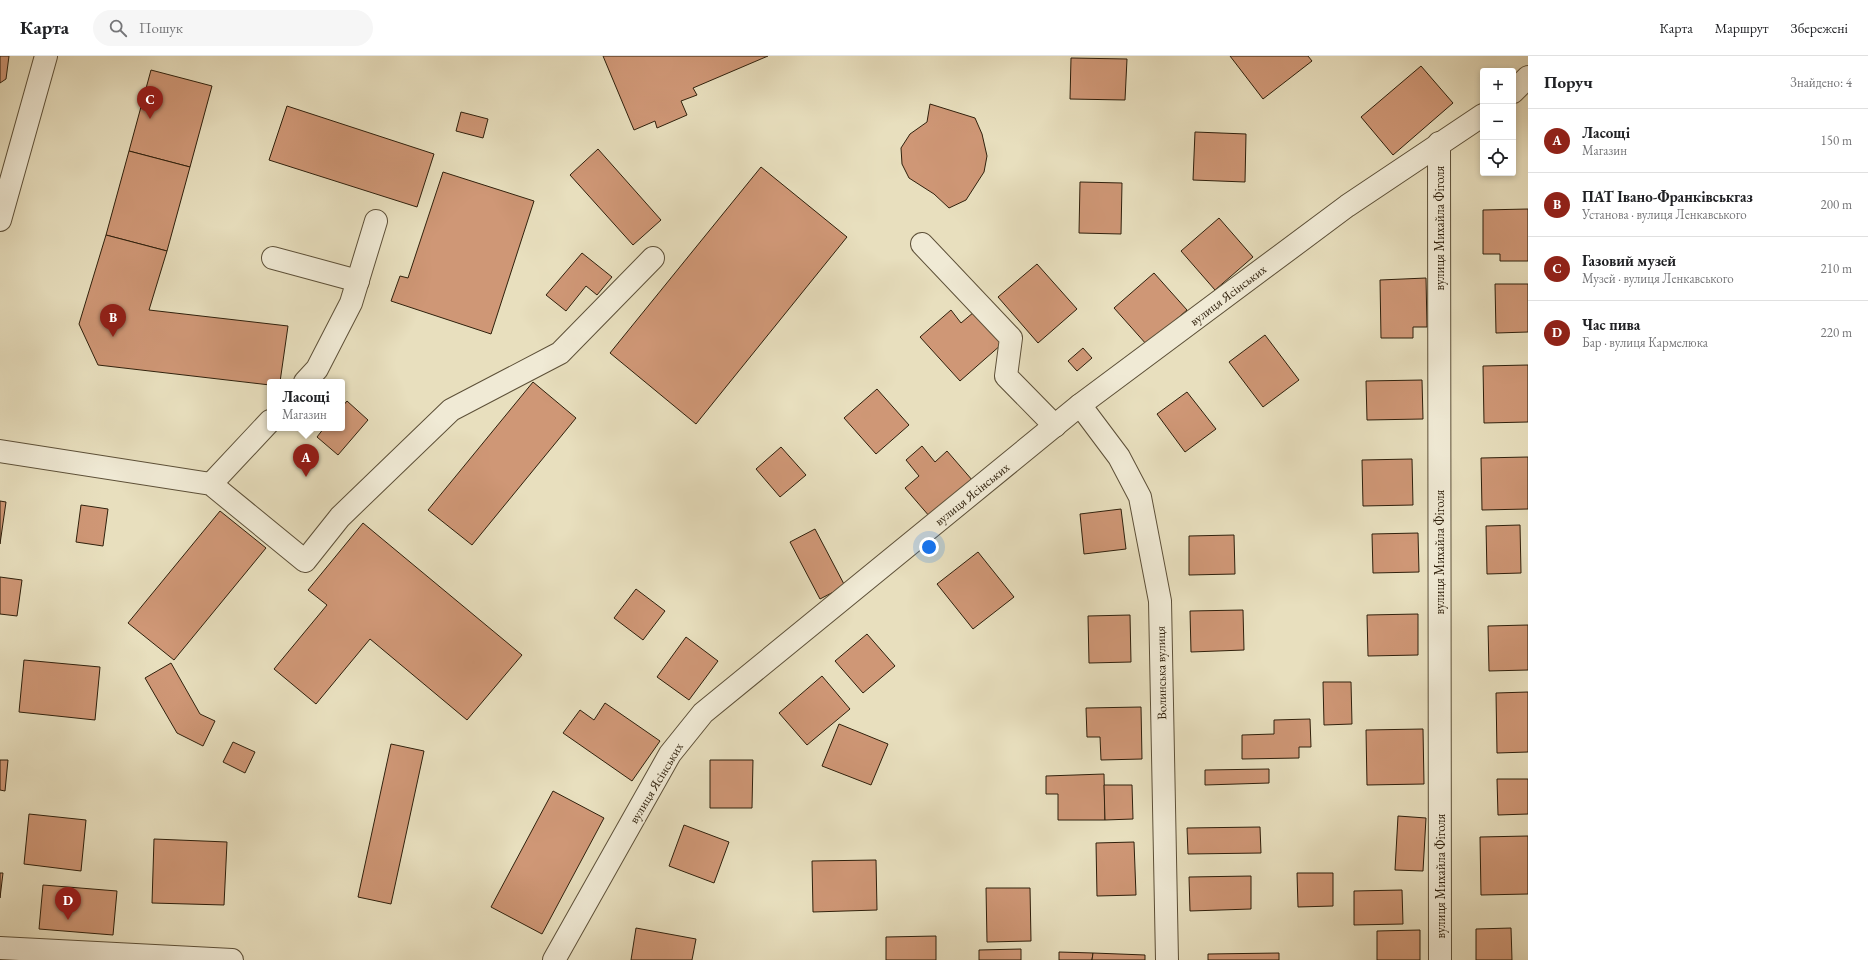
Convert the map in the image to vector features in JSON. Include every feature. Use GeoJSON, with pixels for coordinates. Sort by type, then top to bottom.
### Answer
{"type":"FeatureCollection","features":[{"type":"Feature","properties":{"kind":"street"},"geometry":{"type":"LineString","coordinates":[[0,220],[46,56]]}},
{"type":"Feature","properties":{"kind":"street"},"geometry":{"type":"LineString","coordinates":[[1516,89],[1528,77]]}},
{"type":"Feature","properties":{"kind":"street","name":"вулиця Ясінських"},"geometry":{"type":"LineString","coordinates":[[554,960],[670,754],[703,713],[1080,405],[1347,206],[1480,117]]}},
{"type":"Feature","properties":{"kind":"street","name":"вулиця Михайла Фіголя"},"geometry":{"type":"LineString","coordinates":[[1439,143],[1440,960]]}},
{"type":"Feature","properties":{"kind":"street"},"geometry":{"type":"LineString","coordinates":[[308,379],[317,369],[351,303],[376,221]]}},
{"type":"Feature","properties":{"kind":"street"},"geometry":{"type":"LineString","coordinates":[[922,244],[1011,338],[1006,376],[1055,426]]}},
{"type":"Feature","properties":{"kind":"street"},"geometry":{"type":"LineString","coordinates":[[273,258],[358,281]]}},
{"type":"Feature","properties":{"kind":"street"},"geometry":{"type":"LineString","coordinates":[[0,451],[211,484],[304,561],[340,517],[451,410],[560,353],[653,258]]}},
{"type":"Feature","properties":{"kind":"street","name":"Волинська вулиця"},"geometry":{"type":"LineString","coordinates":[[1080,405],[1119,457],[1140,497],[1160,601],[1166,960]]}},
{"type":"Feature","properties":{"kind":"street"},"geometry":{"type":"LineString","coordinates":[[211,484],[267,424]]}},
{"type":"Feature","properties":{"kind":"street"},"geometry":{"type":"LineString","coordinates":[[0,948],[179,959],[232,960]]}},
{"type":"Feature","properties":{"kind":"building"},"geometry":{"type":"Polygon","coordinates":[[[0,56],[9,56],[6,79],[0,83],[0,56]]]}},
{"type":"Feature","properties":{"kind":"building"},"geometry":{"type":"Polygon","coordinates":[[[603,56],[768,56],[693,88],[697,95],[681,101],[687,115],[657,128],[655,121],[634,130],[603,56]]]}},
{"type":"Feature","properties":{"kind":"building"},"geometry":{"type":"Polygon","coordinates":[[[1230,56],[1308,56],[1312,61],[1263,99],[1230,56]]]}},
{"type":"Feature","properties":{"kind":"building"},"geometry":{"type":"Polygon","coordinates":[[[1071,58],[1127,59],[1125,100],[1070,99],[1071,58]]]}},
{"type":"Feature","properties":{"kind":"building"},"geometry":{"type":"Polygon","coordinates":[[[1421,66],[1453,103],[1393,155],[1361,117],[1421,66]]]}},
{"type":"Feature","properties":{"kind":"building"},"geometry":{"type":"Polygon","coordinates":[[[151,70],[212,86],[190,167],[129,151],[151,70]]]}},
{"type":"Feature","properties":{"kind":"building"},"geometry":{"type":"Polygon","coordinates":[[[930,104],[975,118],[982,134],[987,156],[984,172],[966,200],[949,208],[934,194],[909,178],[902,164],[901,148],[910,134],[927,122],[930,104]]]}},
{"type":"Feature","properties":{"kind":"building"},"geometry":{"type":"Polygon","coordinates":[[[287,106],[434,154],[417,207],[269,160],[287,106]]]}},
{"type":"Feature","properties":{"kind":"building"},"geometry":{"type":"Polygon","coordinates":[[[461,112],[488,119],[483,138],[456,131],[461,112]]]}},
{"type":"Feature","properties":{"kind":"building"},"geometry":{"type":"Polygon","coordinates":[[[1195,132],[1246,134],[1245,182],[1193,180],[1195,132]]]}},
{"type":"Feature","properties":{"kind":"building"},"geometry":{"type":"Polygon","coordinates":[[[598,149],[661,220],[633,245],[570,175],[598,149]]]}},
{"type":"Feature","properties":{"kind":"building"},"geometry":{"type":"Polygon","coordinates":[[[129,151],[190,167],[167,251],[106,235],[129,151]]]}},
{"type":"Feature","properties":{"kind":"building"},"geometry":{"type":"Polygon","coordinates":[[[761,167],[847,237],[696,424],[610,353],[761,167]]]}},
{"type":"Feature","properties":{"kind":"building"},"geometry":{"type":"Polygon","coordinates":[[[443,172],[534,201],[491,334],[391,301],[400,276],[408,278],[443,172]]]}},
{"type":"Feature","properties":{"kind":"building"},"geometry":{"type":"Polygon","coordinates":[[[1080,182],[1122,183],[1121,234],[1079,233],[1080,182]]]}},
{"type":"Feature","properties":{"kind":"building"},"geometry":{"type":"Polygon","coordinates":[[[1528,209],[1528,261],[1500,261],[1500,254],[1483,254],[1483,210],[1528,209]]]}},
{"type":"Feature","properties":{"kind":"building"},"geometry":{"type":"Polygon","coordinates":[[[1219,218],[1253,257],[1215,290],[1181,251],[1219,218]]]}},
{"type":"Feature","properties":{"kind":"building"},"geometry":{"type":"Polygon","coordinates":[[[106,235],[167,251],[149,310],[288,326],[280,379],[267,379],[267,385],[98,365],[79,324],[106,235]]]}},
{"type":"Feature","properties":{"kind":"building"},"geometry":{"type":"Polygon","coordinates":[[[582,253],[612,277],[597,295],[586,286],[566,311],[546,295],[582,253]]]}},
{"type":"Feature","properties":{"kind":"building"},"geometry":{"type":"Polygon","coordinates":[[[1037,264],[1077,309],[1038,343],[998,297],[1037,264]]]}},
{"type":"Feature","properties":{"kind":"building"},"geometry":{"type":"Polygon","coordinates":[[[1154,273],[1187,310],[1147,345],[1114,308],[1154,273]]]}},
{"type":"Feature","properties":{"kind":"building"},"geometry":{"type":"Polygon","coordinates":[[[1426,278],[1427,327],[1413,327],[1413,338],[1381,338],[1380,280],[1426,278]]]}},
{"type":"Feature","properties":{"kind":"building"},"geometry":{"type":"Polygon","coordinates":[[[1495,284],[1528,284],[1528,332],[1496,333],[1495,284]]]}},
{"type":"Feature","properties":{"kind":"building"},"geometry":{"type":"Polygon","coordinates":[[[951,310],[961,323],[974,312],[1002,344],[960,381],[920,337],[951,310]]]}},
{"type":"Feature","properties":{"kind":"building"},"geometry":{"type":"Polygon","coordinates":[[[1265,335],[1299,380],[1263,407],[1229,362],[1265,335]]]}},
{"type":"Feature","properties":{"kind":"building"},"geometry":{"type":"Polygon","coordinates":[[[1083,348],[1092,358],[1077,371],[1068,361],[1083,348]]]}},
{"type":"Feature","properties":{"kind":"building"},"geometry":{"type":"Polygon","coordinates":[[[1528,365],[1528,422],[1484,423],[1483,366],[1528,365]]]}},
{"type":"Feature","properties":{"kind":"building"},"geometry":{"type":"Polygon","coordinates":[[[1422,380],[1423,419],[1367,420],[1366,381],[1422,380]]]}},
{"type":"Feature","properties":{"kind":"building"},"geometry":{"type":"Polygon","coordinates":[[[533,382],[576,418],[472,545],[428,510],[533,382]]]}},
{"type":"Feature","properties":{"kind":"building"},"geometry":{"type":"Polygon","coordinates":[[[877,389],[909,425],[876,454],[844,418],[877,389]]]}},
{"type":"Feature","properties":{"kind":"building"},"geometry":{"type":"Polygon","coordinates":[[[1187,392],[1216,429],[1185,452],[1157,414],[1187,392]]]}},
{"type":"Feature","properties":{"kind":"building"},"geometry":{"type":"Polygon","coordinates":[[[347,401],[368,420],[338,455],[317,437],[322,431],[345,431],[345,403],[347,401]]]}},
{"type":"Feature","properties":{"kind":"building"},"geometry":{"type":"Polygon","coordinates":[[[922,446],[935,462],[947,451],[973,481],[930,517],[905,488],[919,476],[906,460],[922,446]]]}},
{"type":"Feature","properties":{"kind":"building"},"geometry":{"type":"Polygon","coordinates":[[[781,447],[806,475],[780,497],[756,469],[781,447]]]}},
{"type":"Feature","properties":{"kind":"building"},"geometry":{"type":"Polygon","coordinates":[[[1528,457],[1528,509],[1482,510],[1481,458],[1528,457]]]}},
{"type":"Feature","properties":{"kind":"building"},"geometry":{"type":"Polygon","coordinates":[[[1412,459],[1413,505],[1363,506],[1362,460],[1412,459]]]}},
{"type":"Feature","properties":{"kind":"building"},"geometry":{"type":"Polygon","coordinates":[[[0,501],[6,502],[0,544],[0,501]]]}},
{"type":"Feature","properties":{"kind":"building"},"geometry":{"type":"Polygon","coordinates":[[[81,505],[108,509],[103,546],[76,542],[81,505]]]}},
{"type":"Feature","properties":{"kind":"building"},"geometry":{"type":"Polygon","coordinates":[[[1121,509],[1126,549],[1084,554],[1080,514],[1121,509]]]}},
{"type":"Feature","properties":{"kind":"building"},"geometry":{"type":"Polygon","coordinates":[[[220,511],[266,548],[174,660],[128,623],[220,511]]]}},
{"type":"Feature","properties":{"kind":"building"},"geometry":{"type":"Polygon","coordinates":[[[363,523],[522,655],[467,720],[370,639],[316,704],[274,669],[327,605],[308,590],[363,523]]]}},
{"type":"Feature","properties":{"kind":"building"},"geometry":{"type":"Polygon","coordinates":[[[1520,525],[1521,573],[1487,574],[1486,526],[1520,525]]]}},
{"type":"Feature","properties":{"kind":"building"},"geometry":{"type":"Polygon","coordinates":[[[815,529],[845,586],[820,599],[790,542],[815,529]]]}},
{"type":"Feature","properties":{"kind":"building"},"geometry":{"type":"Polygon","coordinates":[[[1418,533],[1419,572],[1373,573],[1372,534],[1418,533]]]}},
{"type":"Feature","properties":{"kind":"building"},"geometry":{"type":"Polygon","coordinates":[[[1234,535],[1235,574],[1189,575],[1189,536],[1234,535]]]}},
{"type":"Feature","properties":{"kind":"building"},"geometry":{"type":"Polygon","coordinates":[[[978,552],[1014,597],[973,629],[937,584],[978,552]]]}},
{"type":"Feature","properties":{"kind":"building"},"geometry":{"type":"Polygon","coordinates":[[[0,577],[22,580],[17,616],[0,614],[0,577]]]}},
{"type":"Feature","properties":{"kind":"building"},"geometry":{"type":"Polygon","coordinates":[[[636,589],[665,611],[643,640],[614,618],[636,589]]]}},
{"type":"Feature","properties":{"kind":"building"},"geometry":{"type":"Polygon","coordinates":[[[1243,610],[1244,650],[1191,652],[1190,611],[1243,610]]]}},
{"type":"Feature","properties":{"kind":"building"},"geometry":{"type":"Polygon","coordinates":[[[1418,614],[1418,655],[1368,656],[1367,615],[1418,614]]]}},
{"type":"Feature","properties":{"kind":"building"},"geometry":{"type":"Polygon","coordinates":[[[1130,615],[1131,662],[1089,663],[1088,616],[1130,615]]]}},
{"type":"Feature","properties":{"kind":"building"},"geometry":{"type":"Polygon","coordinates":[[[1528,625],[1528,670],[1489,671],[1488,626],[1528,625]]]}},
{"type":"Feature","properties":{"kind":"building"},"geometry":{"type":"Polygon","coordinates":[[[867,634],[895,666],[863,693],[835,661],[867,634]]]}},
{"type":"Feature","properties":{"kind":"building"},"geometry":{"type":"Polygon","coordinates":[[[686,637],[718,661],[689,700],[657,677],[686,637]]]}},
{"type":"Feature","properties":{"kind":"building"},"geometry":{"type":"Polygon","coordinates":[[[24,660],[100,667],[95,720],[19,712],[24,660]]]}},
{"type":"Feature","properties":{"kind":"building"},"geometry":{"type":"Polygon","coordinates":[[[171,663],[200,714],[215,721],[203,746],[177,733],[145,678],[171,663]]]}},
{"type":"Feature","properties":{"kind":"building"},"geometry":{"type":"Polygon","coordinates":[[[822,676],[850,709],[807,745],[779,713],[822,676]]]}},
{"type":"Feature","properties":{"kind":"building"},"geometry":{"type":"Polygon","coordinates":[[[1323,682],[1351,682],[1352,724],[1324,725],[1323,682]]]}},
{"type":"Feature","properties":{"kind":"building"},"geometry":{"type":"Polygon","coordinates":[[[1528,692],[1528,752],[1497,753],[1496,693],[1528,692]]]}},
{"type":"Feature","properties":{"kind":"building"},"geometry":{"type":"Polygon","coordinates":[[[605,703],[660,741],[632,781],[563,733],[580,710],[594,720],[605,703]]]}},
{"type":"Feature","properties":{"kind":"building"},"geometry":{"type":"Polygon","coordinates":[[[1141,707],[1142,759],[1101,760],[1100,737],[1087,737],[1086,708],[1141,707]]]}},
{"type":"Feature","properties":{"kind":"building"},"geometry":{"type":"Polygon","coordinates":[[[1310,719],[1311,747],[1299,747],[1299,758],[1242,759],[1242,735],[1274,734],[1274,720],[1310,719]]]}},
{"type":"Feature","properties":{"kind":"building"},"geometry":{"type":"Polygon","coordinates":[[[839,724],[888,744],[871,785],[822,766],[839,724]]]}},
{"type":"Feature","properties":{"kind":"building"},"geometry":{"type":"Polygon","coordinates":[[[1423,729],[1424,784],[1367,785],[1366,730],[1423,729]]]}},
{"type":"Feature","properties":{"kind":"building"},"geometry":{"type":"Polygon","coordinates":[[[233,742],[255,752],[245,773],[223,762],[233,742]]]}},
{"type":"Feature","properties":{"kind":"building"},"geometry":{"type":"Polygon","coordinates":[[[391,744],[424,751],[391,904],[358,897],[391,744]]]}},
{"type":"Feature","properties":{"kind":"building"},"geometry":{"type":"Polygon","coordinates":[[[0,760],[8,760],[5,791],[0,790],[0,760]]]}},
{"type":"Feature","properties":{"kind":"building"},"geometry":{"type":"Polygon","coordinates":[[[710,760],[753,760],[752,808],[710,808],[710,760]]]}},
{"type":"Feature","properties":{"kind":"building"},"geometry":{"type":"Polygon","coordinates":[[[1269,769],[1269,783],[1205,785],[1205,770],[1269,769]]]}},
{"type":"Feature","properties":{"kind":"building"},"geometry":{"type":"Polygon","coordinates":[[[1104,774],[1105,820],[1058,820],[1058,794],[1046,794],[1046,776],[1104,774]]]}},
{"type":"Feature","properties":{"kind":"building"},"geometry":{"type":"Polygon","coordinates":[[[1497,779],[1528,779],[1528,814],[1498,815],[1497,779]]]}},
{"type":"Feature","properties":{"kind":"building"},"geometry":{"type":"Polygon","coordinates":[[[1104,785],[1132,785],[1133,819],[1105,820],[1104,785]]]}},
{"type":"Feature","properties":{"kind":"building"},"geometry":{"type":"Polygon","coordinates":[[[553,791],[604,818],[542,934],[491,907],[553,791]]]}},
{"type":"Feature","properties":{"kind":"building"},"geometry":{"type":"Polygon","coordinates":[[[29,814],[86,820],[81,871],[24,864],[29,814]]]}},
{"type":"Feature","properties":{"kind":"building"},"geometry":{"type":"Polygon","coordinates":[[[1398,816],[1426,818],[1423,871],[1395,870],[1398,816]]]}},
{"type":"Feature","properties":{"kind":"building"},"geometry":{"type":"Polygon","coordinates":[[[684,825],[729,842],[714,883],[669,866],[684,825]]]}},
{"type":"Feature","properties":{"kind":"building"},"geometry":{"type":"Polygon","coordinates":[[[1260,827],[1261,853],[1188,854],[1187,828],[1260,827]]]}},
{"type":"Feature","properties":{"kind":"building"},"geometry":{"type":"Polygon","coordinates":[[[1528,836],[1528,894],[1481,895],[1480,837],[1528,836]]]}},
{"type":"Feature","properties":{"kind":"building"},"geometry":{"type":"Polygon","coordinates":[[[154,839],[227,842],[224,905],[152,903],[154,839]]]}},
{"type":"Feature","properties":{"kind":"building"},"geometry":{"type":"Polygon","coordinates":[[[1134,842],[1136,895],[1097,896],[1096,843],[1134,842]]]}},
{"type":"Feature","properties":{"kind":"building"},"geometry":{"type":"Polygon","coordinates":[[[876,860],[877,910],[813,912],[812,861],[876,860]]]}},
{"type":"Feature","properties":{"kind":"building"},"geometry":{"type":"Polygon","coordinates":[[[0,873],[3,873],[0,898],[0,873]]]}},
{"type":"Feature","properties":{"kind":"building"},"geometry":{"type":"Polygon","coordinates":[[[1297,873],[1333,873],[1333,906],[1298,907],[1297,873]]]}},
{"type":"Feature","properties":{"kind":"building"},"geometry":{"type":"Polygon","coordinates":[[[1251,876],[1251,909],[1190,911],[1189,877],[1251,876]]]}},
{"type":"Feature","properties":{"kind":"building"},"geometry":{"type":"Polygon","coordinates":[[[43,885],[117,891],[113,935],[39,929],[43,885]]]}},
{"type":"Feature","properties":{"kind":"building"},"geometry":{"type":"Polygon","coordinates":[[[986,888],[1030,888],[1031,941],[987,942],[986,888]]]}},
{"type":"Feature","properties":{"kind":"building"},"geometry":{"type":"Polygon","coordinates":[[[1402,890],[1403,924],[1354,925],[1354,891],[1402,890]]]}},
{"type":"Feature","properties":{"kind":"building"},"geometry":{"type":"Polygon","coordinates":[[[636,928],[696,939],[692,960],[631,960],[636,928]]]}},
{"type":"Feature","properties":{"kind":"building"},"geometry":{"type":"Polygon","coordinates":[[[1511,928],[1512,960],[1476,960],[1476,929],[1511,928]]]}},
{"type":"Feature","properties":{"kind":"building"},"geometry":{"type":"Polygon","coordinates":[[[1420,930],[1420,960],[1377,960],[1377,931],[1420,930]]]}},
{"type":"Feature","properties":{"kind":"building"},"geometry":{"type":"Polygon","coordinates":[[[936,936],[936,960],[886,960],[886,937],[936,936]]]}},
{"type":"Feature","properties":{"kind":"building"},"geometry":{"type":"Polygon","coordinates":[[[1021,949],[1021,960],[979,960],[979,950],[1021,949]]]}},
{"type":"Feature","properties":{"kind":"building"},"geometry":{"type":"Polygon","coordinates":[[[1059,952],[1093,953],[1092,960],[1059,960],[1059,952]]]}},
{"type":"Feature","properties":{"kind":"building"},"geometry":{"type":"Polygon","coordinates":[[[1093,953],[1145,955],[1145,960],[1092,960],[1093,953]]]}},
{"type":"Feature","properties":{"kind":"building"},"geometry":{"type":"Polygon","coordinates":[[[1279,953],[1279,960],[1208,960],[1208,954],[1279,953]]]}},
{"type":"Feature","properties":{"kind":"place","name":"Газовий музей"},"geometry":{"type":"Point","coordinates":[150,119]}},
{"type":"Feature","properties":{"kind":"place","name":"ПАТ Івано-Франківськгаз"},"geometry":{"type":"Point","coordinates":[113,337]}},
{"type":"Feature","properties":{"kind":"place","name":"Ласощі"},"geometry":{"type":"Point","coordinates":[306,477]}},
{"type":"Feature","properties":{"kind":"place","name":"Час пива"},"geometry":{"type":"Point","coordinates":[68,920]}}]}
